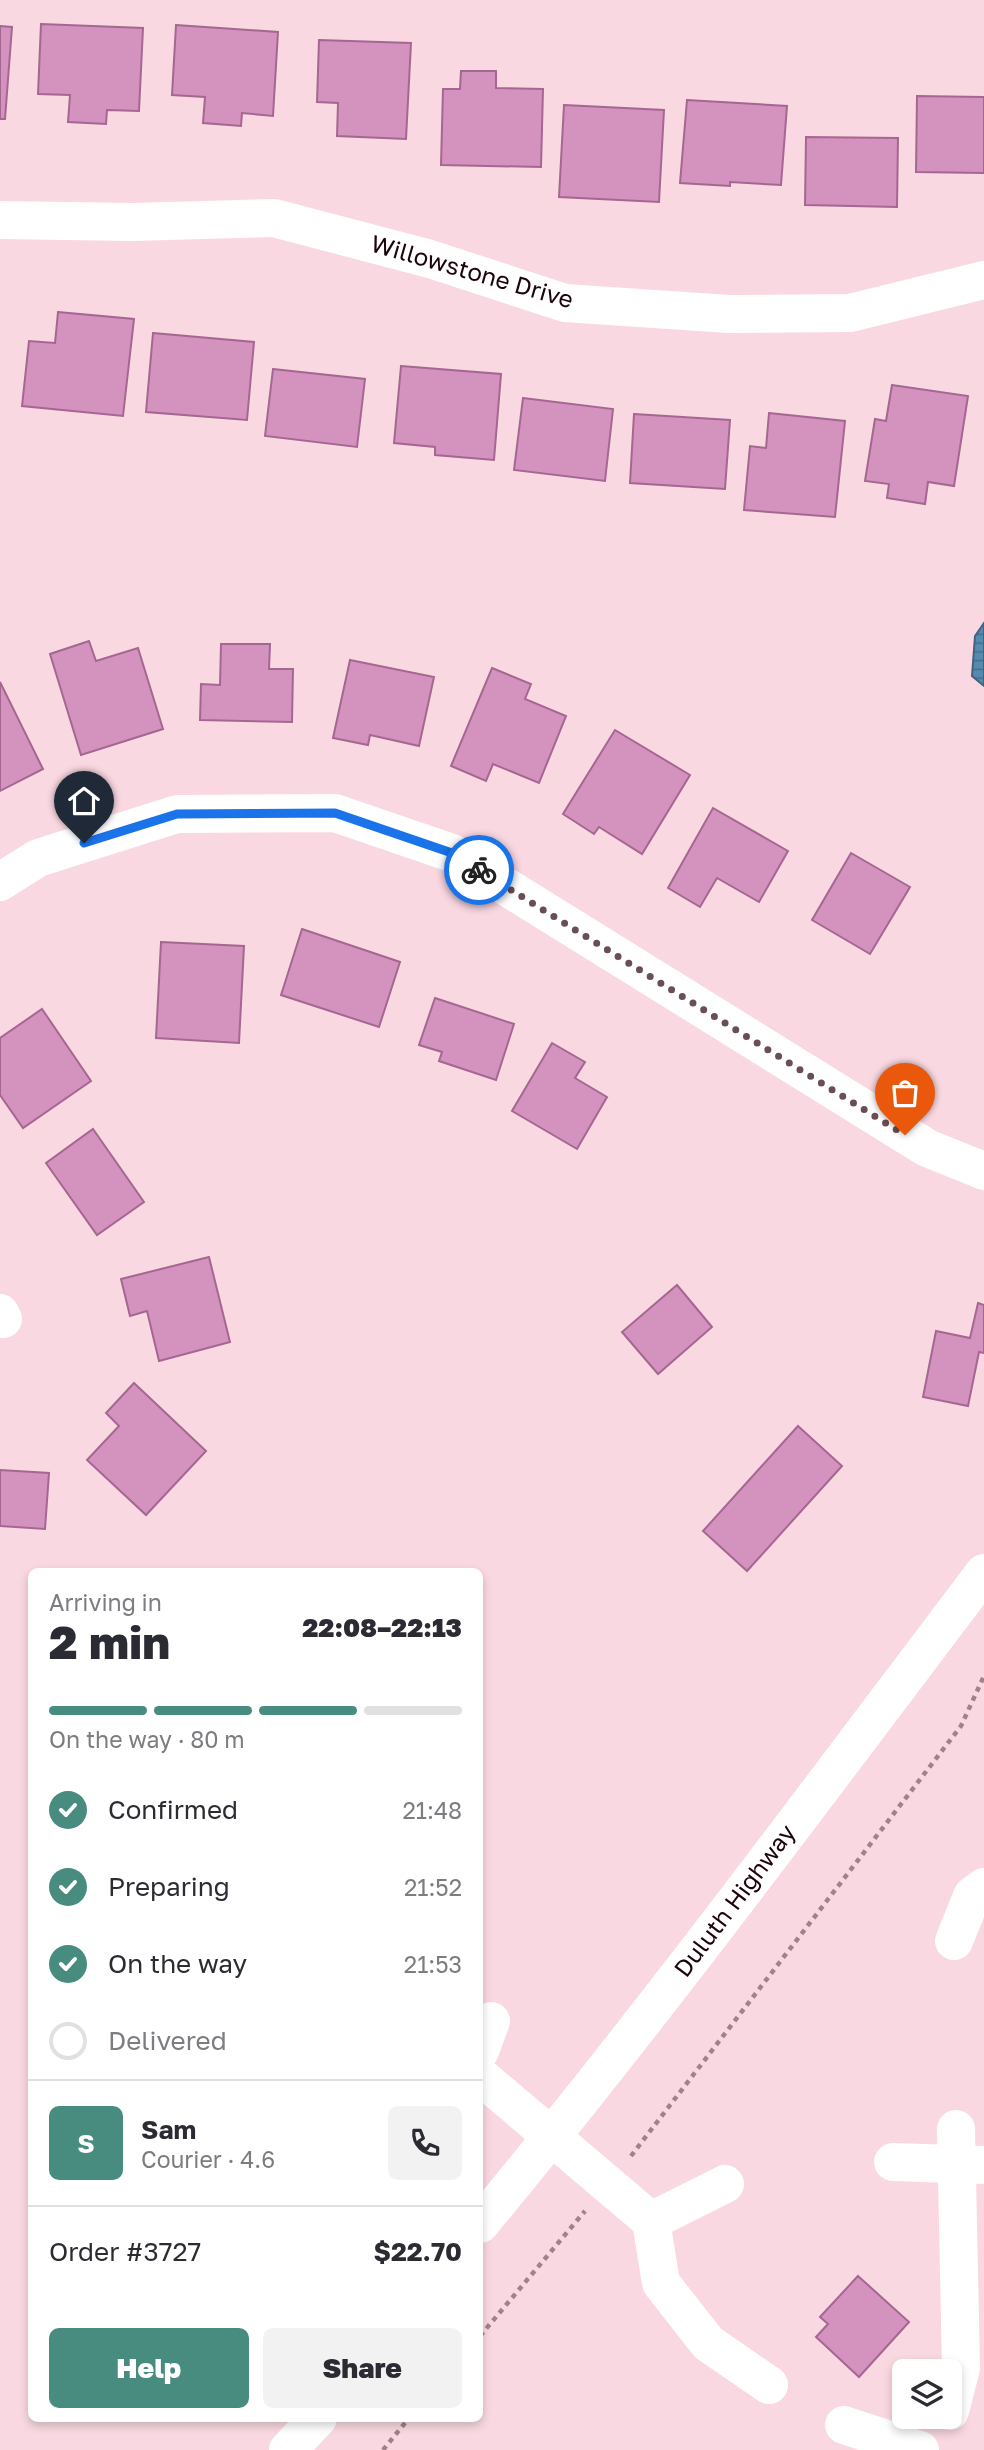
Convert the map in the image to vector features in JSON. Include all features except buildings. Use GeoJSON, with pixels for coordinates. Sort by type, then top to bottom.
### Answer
{"type":"FeatureCollection","features":[{"type":"Feature","properties":{"kind":"street","name":"Willowstone Drive"},"geometry":{"type":"LineString","coordinates":[[0,220],[133,222],[274,218],[430,259],[565,303],[729,314],[850,313],[984,280]]}},
{"type":"Feature","properties":{"kind":"street"},"geometry":{"type":"LineString","coordinates":[[0,882],[38,858],[177,814],[335,813],[452,853],[927,1148],[984,1171]]}},
{"type":"Feature","properties":{"kind":"street","name":"Duluth Highway"},"geometry":{"type":"LineString","coordinates":[[483,2220],[551,2138],[984,1573]]}},
{"type":"Feature","properties":{"kind":"street"},"geometry":{"type":"LineString","coordinates":[[954,1941],[972,1896],[984,1886]]}},
{"type":"Feature","properties":{"kind":"street"},"geometry":{"type":"LineString","coordinates":[[483,2079],[651,2221],[661,2283],[708,2343],[769,2385]]}},
{"type":"Feature","properties":{"kind":"street"},"geometry":{"type":"LineString","coordinates":[[893,2162],[965,2153],[972,2356]]}},
{"type":"Feature","properties":{"kind":"street"},"geometry":{"type":"LineString","coordinates":[[651,2221],[724,2184]]}},
{"type":"Feature","properties":{"kind":"street"},"geometry":{"type":"LineString","coordinates":[[288,2450],[314,2422]]}},
{"type":"Feature","properties":{"kind":"street"},"geometry":{"type":"LineString","coordinates":[[844,2425],[920,2450]]}},
{"type":"Feature","properties":{"kind":"street"},"geometry":{"type":"LineString","coordinates":[[940,2450],[946,2429]]}},
{"type":"Feature","properties":{"kind":"path"},"geometry":{"type":"LineString","coordinates":[[483,2332],[608,2184],[961,1726],[984,1676]]}},
{"type":"Feature","properties":{"kind":"path"},"geometry":{"type":"LineString","coordinates":[[383,2450],[407,2422]]}},
{"type":"Feature","properties":{"kind":"water"},"geometry":{"type":"Polygon","coordinates":[[[984,623],[984,686],[972,676],[975,636],[984,623]]]}},
{"type":"Feature","properties":{"kind":"way so far"},"geometry":{"type":"LineString","coordinates":[[479,870],[639,967],[905,1135]]}},
{"type":"Feature","properties":{"kind":"route"},"geometry":{"type":"LineString","coordinates":[[84,843],[177,814],[335,813],[452,853],[479,870]]}}]}
